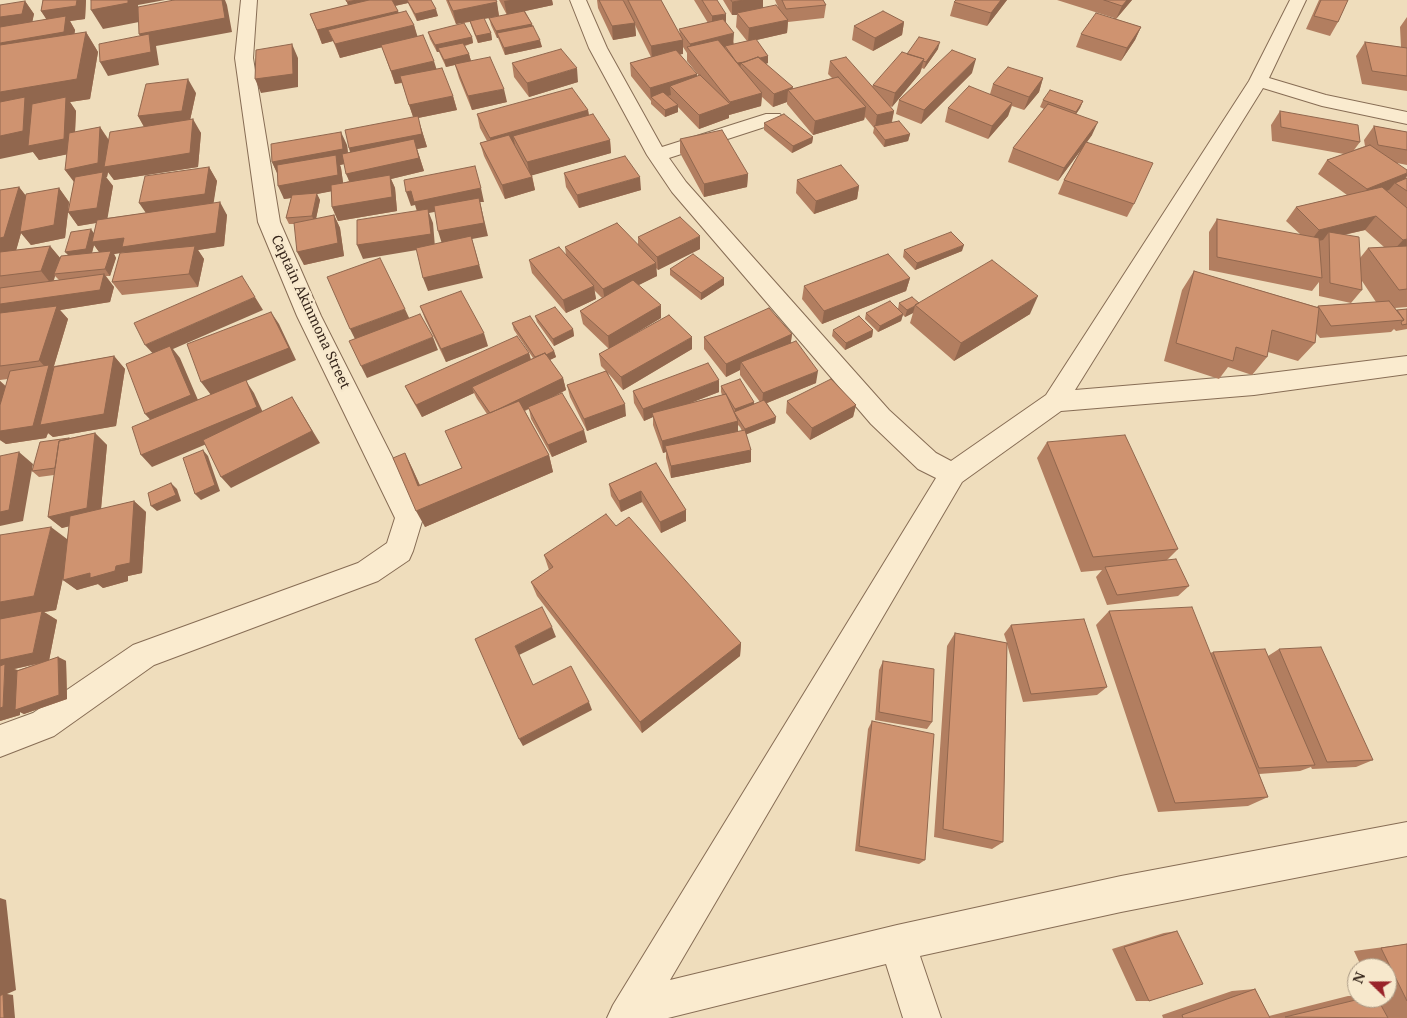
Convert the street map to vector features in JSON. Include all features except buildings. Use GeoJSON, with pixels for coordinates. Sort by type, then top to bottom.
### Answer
{"type":"FeatureCollection","features":[{"type":"Feature","properties":{"kind":"street","name":"Captain Akinmona Street"},"geometry":{"type":"LineString","coordinates":[[0,741],[43,725],[144,655],[368,572],[399,551],[410,518],[309,316],[269,222],[244,58],[249,0]]}},
{"type":"Feature","properties":{"kind":"street"},"geometry":{"type":"LineString","coordinates":[[629,1013],[953,474],[1056,402],[1258,81],[1298,0]]}},
{"type":"Feature","properties":{"kind":"street"},"geometry":{"type":"LineString","coordinates":[[585,2],[598,48],[657,156],[679,186],[880,417],[927,461],[953,474]]}},
{"type":"Feature","properties":{"kind":"street"},"geometry":{"type":"LineString","coordinates":[[1258,81],[1322,100],[1407,118]]}},
{"type":"Feature","properties":{"kind":"street"},"geometry":{"type":"LineString","coordinates":[[657,156],[773,118]]}},
{"type":"Feature","properties":{"kind":"street"},"geometry":{"type":"LineString","coordinates":[[1056,402],[1254,385],[1407,365]]}},
{"type":"Feature","properties":{"kind":"street"},"geometry":{"type":"LineString","coordinates":[[629,1013],[897,943],[1121,894],[1407,839]]}},
{"type":"Feature","properties":{"kind":"street"},"geometry":{"type":"LineString","coordinates":[[897,943],[922,1018]]}}]}
